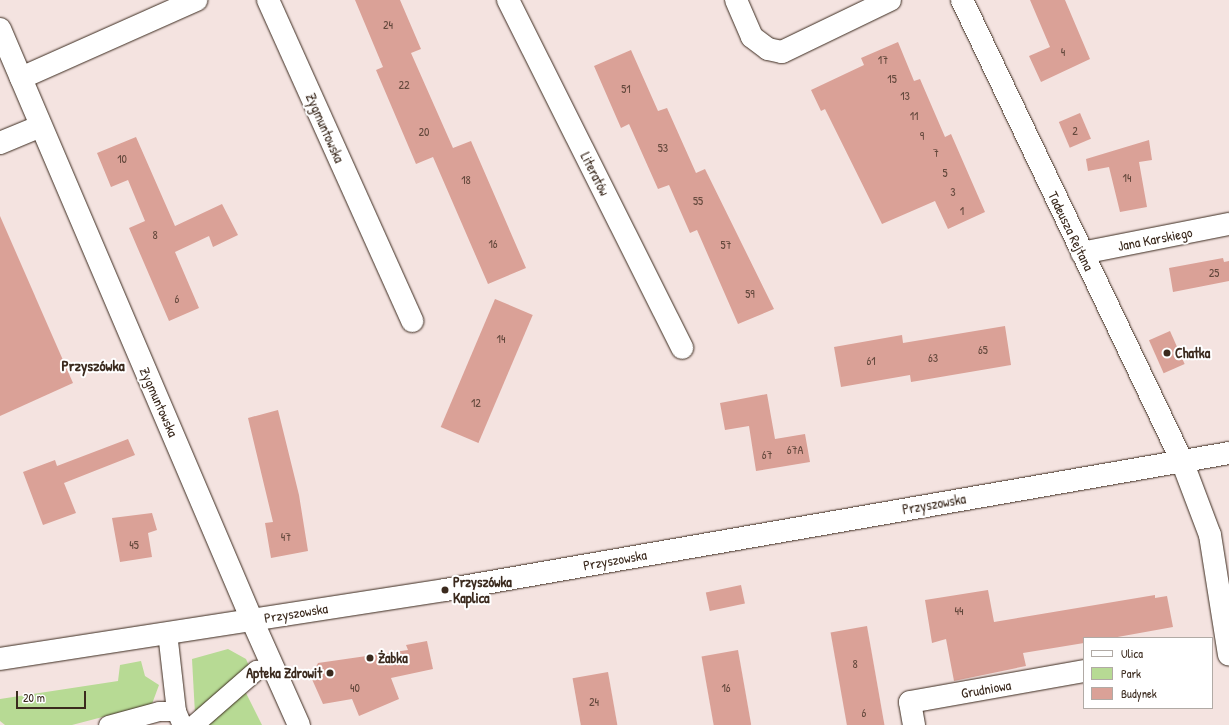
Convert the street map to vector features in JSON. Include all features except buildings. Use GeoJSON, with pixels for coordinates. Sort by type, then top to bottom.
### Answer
{"type":"FeatureCollection","features":[{"type":"Feature","properties":{"kind":"street"},"geometry":{"type":"LineString","coordinates":[[21,78],[196,0]]}},
{"type":"Feature","properties":{"kind":"street","name":"Zygmuntowska"},"geometry":{"type":"LineString","coordinates":[[268,0],[412,321]]}},
{"type":"Feature","properties":{"kind":"street","name":"Literatów"},"geometry":{"type":"LineString","coordinates":[[508,0],[682,348]]}},
{"type":"Feature","properties":{"kind":"street"},"geometry":{"type":"LineString","coordinates":[[736,0],[752,37],[768,49],[782,52],[890,0]]}},
{"type":"Feature","properties":{"kind":"street","name":"Tadeusza Rejtana"},"geometry":{"type":"LineString","coordinates":[[962,0],[1182,461]]}},
{"type":"Feature","properties":{"kind":"street","name":"Zygmuntowska"},"geometry":{"type":"LineString","coordinates":[[0,29],[252,620],[299,725]]}},
{"type":"Feature","properties":{"kind":"street"},"geometry":{"type":"LineString","coordinates":[[0,143],[42,126]]}},
{"type":"Feature","properties":{"kind":"street","name":"Jana Karskiego"},"geometry":{"type":"LineString","coordinates":[[1082,253],[1229,224]]}},
{"type":"Feature","properties":{"kind":"street","name":"Przyszowska"},"geometry":{"type":"LineString","coordinates":[[0,660],[536,574],[1229,453]]}},
{"type":"Feature","properties":{"kind":"street"},"geometry":{"type":"LineString","coordinates":[[1182,461],[1210,535],[1224,649]]}},
{"type":"Feature","properties":{"kind":"street"},"geometry":{"type":"LineString","coordinates":[[108,725],[159,711],[179,718],[167,632]]}},
{"type":"Feature","properties":{"kind":"street"},"geometry":{"type":"LineString","coordinates":[[193,725],[256,670]]}},
{"type":"Feature","properties":{"kind":"street","name":"Grudniowa"},"geometry":{"type":"LineString","coordinates":[[914,725],[910,702],[1083,671]]}},
{"type":"Feature","properties":{"kind":"green space"},"geometry":{"type":"Polygon","coordinates":[[[228,649],[246,659],[249,666],[195,714],[192,659],[228,649]]]}},
{"type":"Feature","properties":{"kind":"green space"},"geometry":{"type":"Polygon","coordinates":[[[141,661],[145,676],[159,685],[152,704],[72,725],[5,725],[0,721],[0,699],[118,681],[120,665],[141,661]]]}},
{"type":"Feature","properties":{"kind":"green space"},"geometry":{"type":"Polygon","coordinates":[[[244,689],[262,725],[202,725],[244,689]]]}},
{"type":"Feature","properties":{"kind":"place","name":"Chatka"},"geometry":{"type":"Point","coordinates":[1167,353]}},
{"type":"Feature","properties":{"kind":"place","name":"Przyszówka Kaplica"},"geometry":{"type":"Point","coordinates":[445,590]}},
{"type":"Feature","properties":{"kind":"place","name":"Żabka"},"geometry":{"type":"Point","coordinates":[370,658]}},
{"type":"Feature","properties":{"kind":"place","name":"Apteka Zdrowit"},"geometry":{"type":"Point","coordinates":[330,673]}},
{"type":"Feature","properties":{"kind":"district","name":"Przyszówka"},"geometry":{"type":"Point","coordinates":[93,366]}}]}
